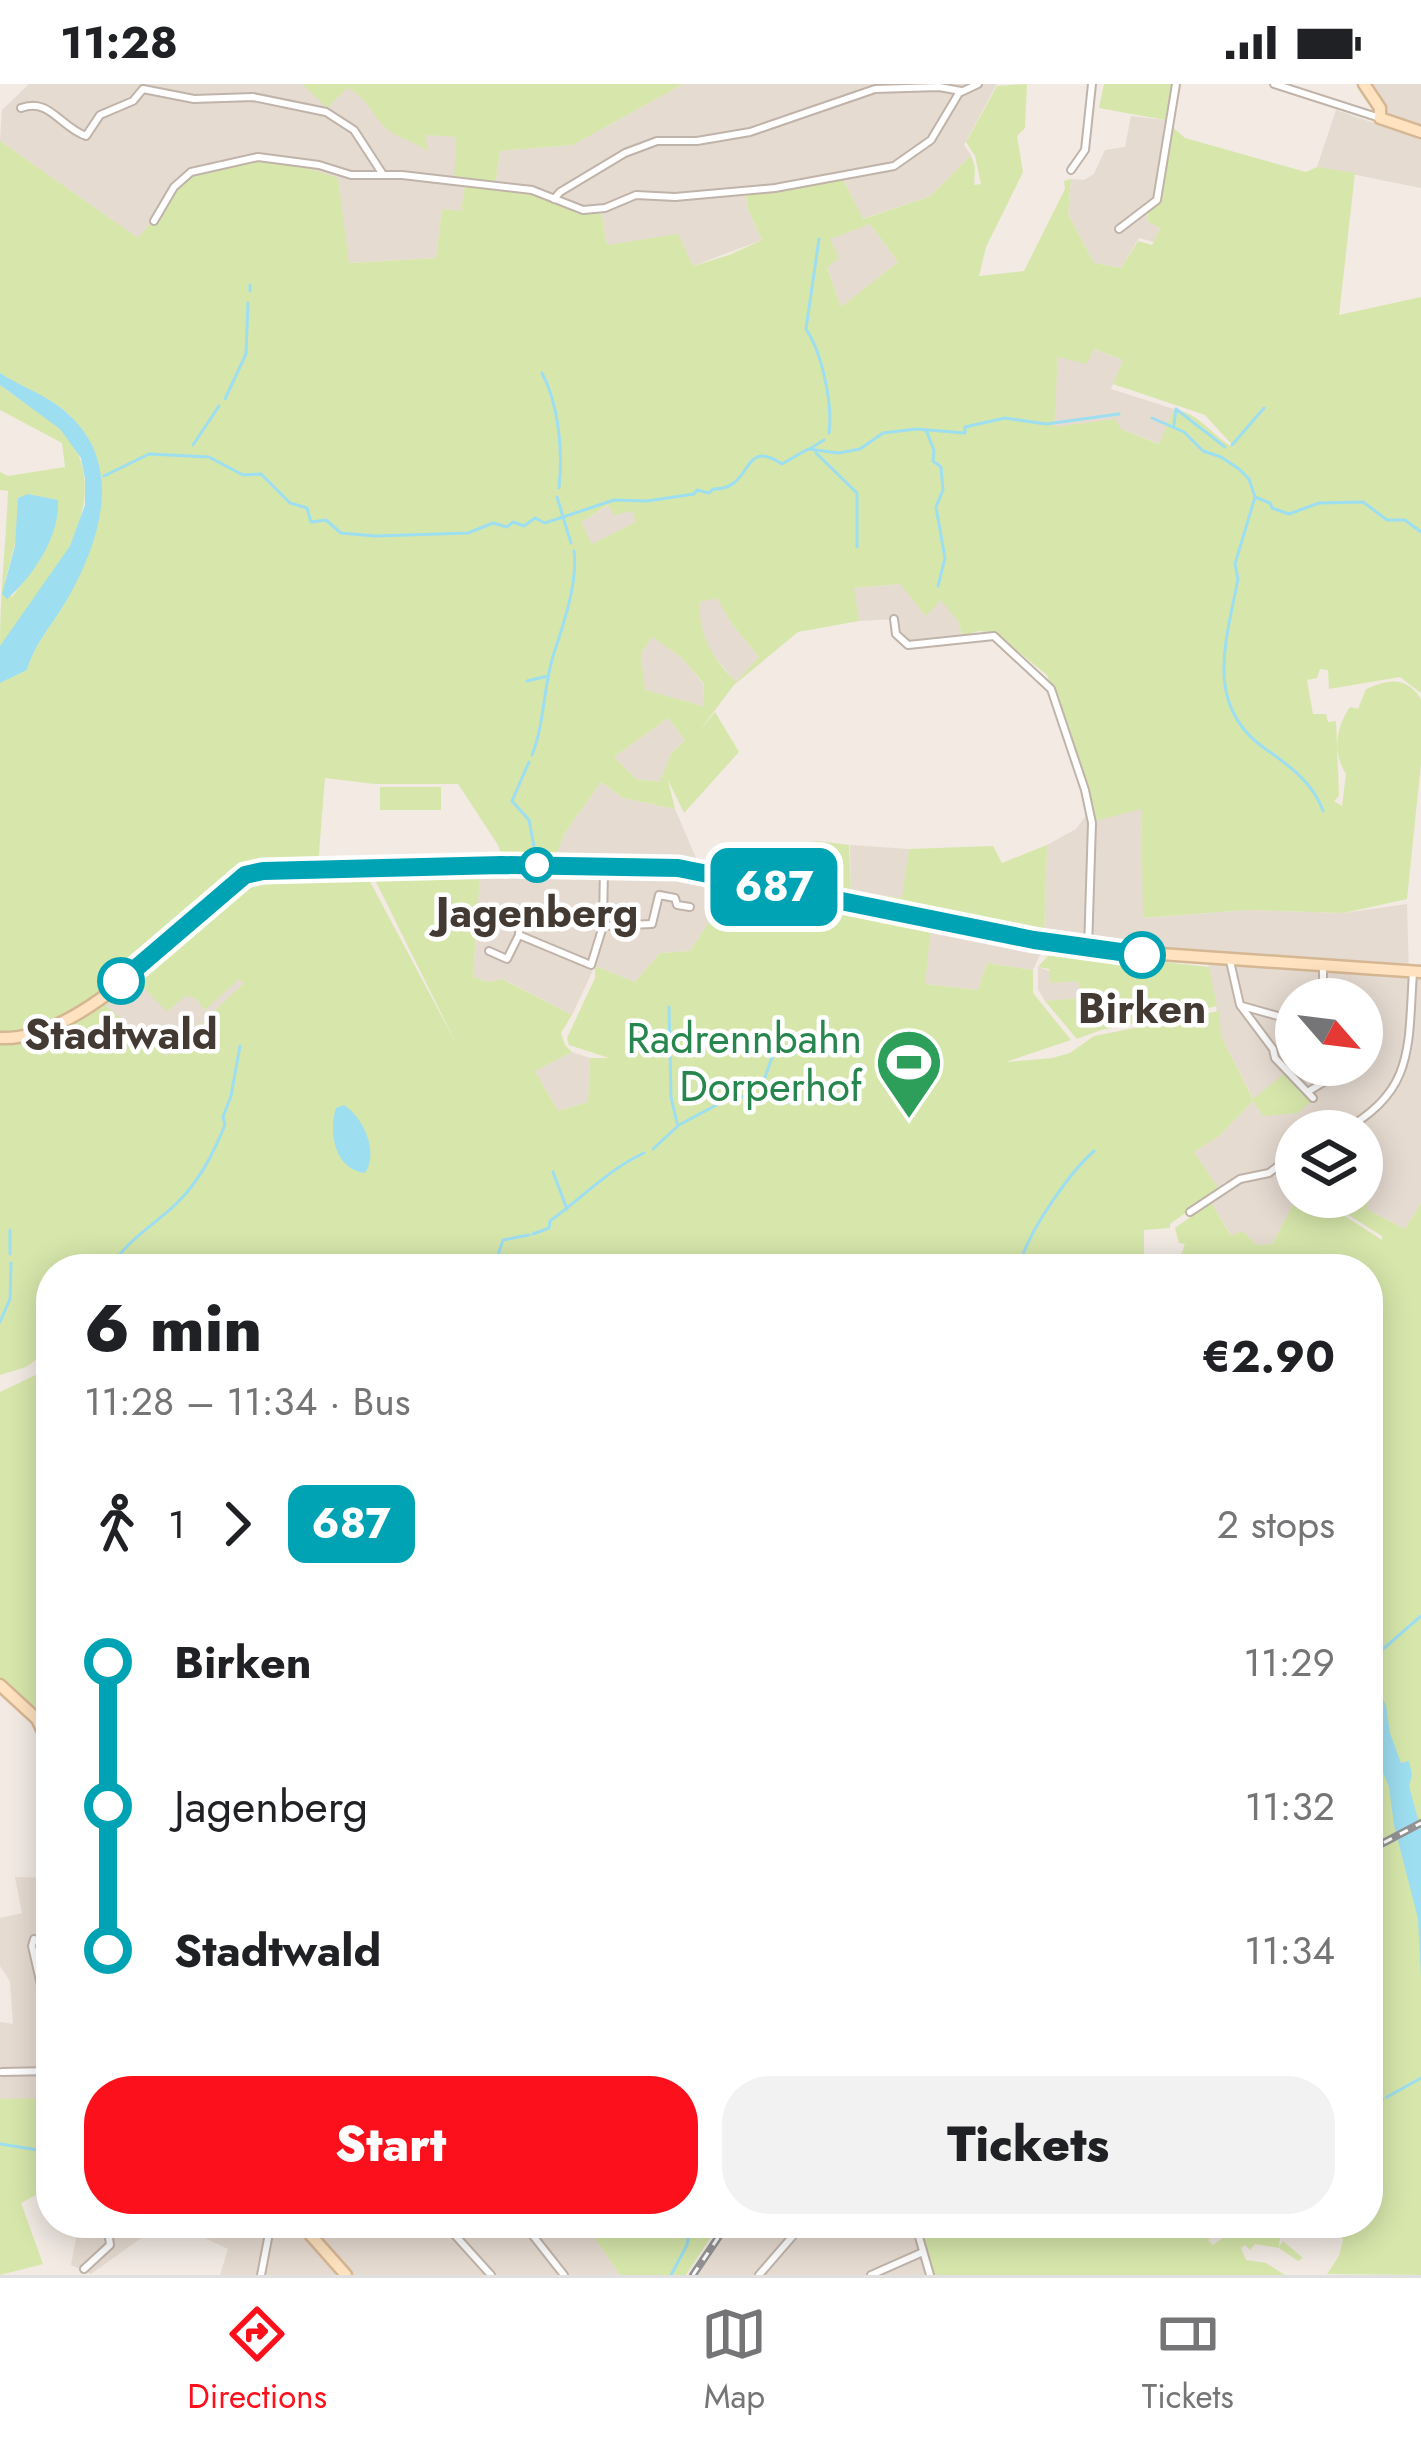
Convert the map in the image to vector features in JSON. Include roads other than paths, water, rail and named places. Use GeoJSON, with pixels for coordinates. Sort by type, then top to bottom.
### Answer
{"type":"FeatureCollection","features":[{"type":"Feature","properties":{"kind":"main road"},"geometry":{"type":"LineString","coordinates":[[1364,84],[1379,105],[1380,118],[1421,132]]}},
{"type":"Feature","properties":{"kind":"main road"},"geometry":{"type":"LineString","coordinates":[[0,1038],[32,1036],[59,1027],[90,1008],[232,884],[250,874],[414,866],[686,869],[1088,949],[1417,972]]}},
{"type":"Feature","properties":{"kind":"main road"},"geometry":{"type":"LineString","coordinates":[[0,1685],[36,1718]]}},
{"type":"Feature","properties":{"kind":"main road"},"geometry":{"type":"LineString","coordinates":[[313,2238],[346,2275]]}},
{"type":"Feature","properties":{"kind":"street"},"geometry":{"type":"LineString","coordinates":[[554,199],[625,153],[657,141],[697,141],[750,132],[875,89],[939,86],[961,91],[978,84]]}},
{"type":"Feature","properties":{"kind":"street"},"geometry":{"type":"LineString","coordinates":[[1071,170],[1084,153],[1092,84]]}},
{"type":"Feature","properties":{"kind":"street"},"geometry":{"type":"LineString","coordinates":[[1119,229],[1157,200],[1176,84]]}},
{"type":"Feature","properties":{"kind":"street"},"geometry":{"type":"LineString","coordinates":[[1274,84],[1380,118]]}},
{"type":"Feature","properties":{"kind":"street"},"geometry":{"type":"LineString","coordinates":[[21,108],[45,106],[63,124],[86,136],[97,118],[133,101],[142,89],[194,99],[267,99],[326,112],[345,123],[357,133],[382,173]]}},
{"type":"Feature","properties":{"kind":"street"},"geometry":{"type":"LineString","coordinates":[[154,221],[174,187],[202,167],[258,157],[351,176],[382,173],[532,190],[572,208],[596,210],[639,195],[675,197],[769,189],[890,169],[934,137],[961,91]]}},
{"type":"Feature","properties":{"kind":"street"},"geometry":{"type":"LineString","coordinates":[[893,620],[896,634],[908,645],[984,634],[1006,644],[1053,692],[1092,823],[1088,949]]}},
{"type":"Feature","properties":{"kind":"street"},"geometry":{"type":"LineString","coordinates":[[519,935],[590,965],[603,926],[604,866]]}},
{"type":"Feature","properties":{"kind":"street"},"geometry":{"type":"LineString","coordinates":[[603,926],[652,924],[659,895],[690,907]]}},
{"type":"Feature","properties":{"kind":"street"},"geometry":{"type":"LineString","coordinates":[[489,951],[507,959],[519,935],[520,912],[492,911]]}},
{"type":"Feature","properties":{"kind":"street"},"geometry":{"type":"LineString","coordinates":[[1230,961],[1240,1005],[1275,1058]]}},
{"type":"Feature","properties":{"kind":"street"},"geometry":{"type":"LineString","coordinates":[[1323,966],[1323,978]]}},
{"type":"Feature","properties":{"kind":"street"},"geometry":{"type":"LineString","coordinates":[[1374,1110],[1396,1087],[1417,972]]}},
{"type":"Feature","properties":{"kind":"street"},"geometry":{"type":"LineString","coordinates":[[1240,1005],[1275,1015]]}},
{"type":"Feature","properties":{"kind":"street"},"geometry":{"type":"LineString","coordinates":[[1408,1033],[1421,1030]]}},
{"type":"Feature","properties":{"kind":"street"},"geometry":{"type":"LineString","coordinates":[[1190,1213],[1240,1179],[1275,1168]]}},
{"type":"Feature","properties":{"kind":"street"},"geometry":{"type":"LineString","coordinates":[[34,1939],[36,1953]]}},
{"type":"Feature","properties":{"kind":"street"},"geometry":{"type":"LineString","coordinates":[[2,2072],[36,2072]]}},
{"type":"Feature","properties":{"kind":"street"},"geometry":{"type":"LineString","coordinates":[[85,2269],[110,2245],[109,2238]]}},
{"type":"Feature","properties":{"kind":"street"},"geometry":{"type":"LineString","coordinates":[[261,2275],[268,2238]]}},
{"type":"Feature","properties":{"kind":"street"},"geometry":{"type":"LineString","coordinates":[[458,2238],[491,2275]]}},
{"type":"Feature","properties":{"kind":"street"},"geometry":{"type":"LineString","coordinates":[[535,2238],[564,2275]]}},
{"type":"Feature","properties":{"kind":"street"},"geometry":{"type":"LineString","coordinates":[[759,2275],[791,2238]]}},
{"type":"Feature","properties":{"kind":"street"},"geometry":{"type":"LineString","coordinates":[[918,2238],[930,2275]]}},
{"type":"Feature","properties":{"kind":"street"},"geometry":{"type":"LineString","coordinates":[[871,2275],[922,2252]]}},
{"type":"Feature","properties":{"kind":"water"},"geometry":{"type":"Polygon","coordinates":[[[0,373],[50,400],[79,425],[93,447],[102,496],[91,548],[68,598],[27,670],[0,683],[0,646],[70,546],[85,505],[85,478],[81,458],[60,429],[0,385],[0,373]]]}},
{"type":"Feature","properties":{"kind":"water"},"geometry":{"type":"Polygon","coordinates":[[[28,494],[58,500],[55,528],[43,555],[7,599],[2,594],[15,546],[18,498],[28,494]]]}},
{"type":"Feature","properties":{"kind":"water"},"geometry":{"type":"Polygon","coordinates":[[[344,1105],[367,1136],[370,1156],[365,1173],[347,1165],[336,1149],[334,1118],[336,1108],[344,1105]]]}},
{"type":"Feature","properties":{"kind":"water"},"geometry":{"type":"Polygon","coordinates":[[[1383,1700],[1401,1763],[1409,1761],[1409,1786],[1421,1830],[1421,1977],[1418,1919],[1383,1772],[1383,1700]]]}},
{"type":"Feature","properties":{"kind":"waterway"},"geometry":{"type":"LineString","coordinates":[[819,239],[806,329],[825,379],[829,433]]}},
{"type":"Feature","properties":{"kind":"waterway"},"geometry":{"type":"LineString","coordinates":[[250,285],[250,291]]}},
{"type":"Feature","properties":{"kind":"waterway"},"geometry":{"type":"LineString","coordinates":[[225,399],[246,354],[248,303]]}},
{"type":"Feature","properties":{"kind":"waterway"},"geometry":{"type":"LineString","coordinates":[[542,373],[558,429],[559,488]]}},
{"type":"Feature","properties":{"kind":"waterway"},"geometry":{"type":"LineString","coordinates":[[193,445],[219,406]]}},
{"type":"Feature","properties":{"kind":"waterway"},"geometry":{"type":"LineString","coordinates":[[1232,445],[1264,408]]}},
{"type":"Feature","properties":{"kind":"waterway"},"geometry":{"type":"LineString","coordinates":[[1174,425],[1176,409],[1225,447]]}},
{"type":"Feature","properties":{"kind":"waterway"},"geometry":{"type":"LineString","coordinates":[[104,476],[149,454],[209,457],[243,475],[261,474],[290,503],[307,508],[311,522],[326,520],[341,533],[468,533],[493,523],[524,526],[535,518],[545,523],[614,500],[647,501],[697,490],[709,493],[736,482],[759,456],[782,464],[808,449],[838,453],[860,449],[883,433],[916,429],[965,433],[965,427],[1005,418],[1046,424],[1119,414]]}},
{"type":"Feature","properties":{"kind":"waterway"},"geometry":{"type":"LineString","coordinates":[[1152,418],[1184,432],[1203,451],[1239,469],[1249,479],[1255,497],[1272,508],[1289,514],[1319,503],[1363,502],[1387,520],[1405,520],[1421,532]]}},
{"type":"Feature","properties":{"kind":"waterway"},"geometry":{"type":"LineString","coordinates":[[926,430],[933,461],[941,467],[943,490],[936,507],[945,558],[938,586]]}},
{"type":"Feature","properties":{"kind":"waterway"},"geometry":{"type":"LineString","coordinates":[[811,448],[824,440]]}},
{"type":"Feature","properties":{"kind":"waterway"},"geometry":{"type":"LineString","coordinates":[[816,453],[857,493],[857,547]]}},
{"type":"Feature","properties":{"kind":"waterway"},"geometry":{"type":"LineString","coordinates":[[557,497],[571,543]]}},
{"type":"Feature","properties":{"kind":"waterway"},"geometry":{"type":"LineString","coordinates":[[1255,497],[1235,564],[1238,579],[1225,649],[1227,694],[1247,733],[1300,776],[1323,811]]}},
{"type":"Feature","properties":{"kind":"waterway"},"geometry":{"type":"LineString","coordinates":[[532,755],[572,589],[574,551]]}},
{"type":"Feature","properties":{"kind":"waterway"},"geometry":{"type":"LineString","coordinates":[[527,681],[548,676]]}},
{"type":"Feature","properties":{"kind":"waterway"},"geometry":{"type":"LineString","coordinates":[[529,762],[512,801],[529,820],[535,852]]}},
{"type":"Feature","properties":{"kind":"waterway"},"geometry":{"type":"LineString","coordinates":[[669,1007],[671,1097],[677,1123]]}},
{"type":"Feature","properties":{"kind":"waterway"},"geometry":{"type":"LineString","coordinates":[[762,1086],[777,1043]]}},
{"type":"Feature","properties":{"kind":"waterway"},"geometry":{"type":"LineString","coordinates":[[121,1254],[184,1195],[205,1167],[225,1125],[240,1046]]}},
{"type":"Feature","properties":{"kind":"waterway"},"geometry":{"type":"LineString","coordinates":[[653,1149],[679,1125],[735,1095],[754,1091]]}},
{"type":"Feature","properties":{"kind":"waterway"},"geometry":{"type":"LineString","coordinates":[[1024,1254],[1049,1206],[1094,1151]]}},
{"type":"Feature","properties":{"kind":"waterway"},"geometry":{"type":"LineString","coordinates":[[533,1234],[549,1228],[550,1221],[596,1184],[644,1153]]}},
{"type":"Feature","properties":{"kind":"waterway"},"geometry":{"type":"LineString","coordinates":[[553,1172],[567,1209]]}},
{"type":"Feature","properties":{"kind":"waterway"},"geometry":{"type":"LineString","coordinates":[[10,1230],[10,1254]]}},
{"type":"Feature","properties":{"kind":"waterway"},"geometry":{"type":"LineString","coordinates":[[498,1254],[503,1240],[529,1235]]}},
{"type":"Feature","properties":{"kind":"waterway"},"geometry":{"type":"LineString","coordinates":[[0,1322],[10,1299],[11,1263]]}},
{"type":"Feature","properties":{"kind":"waterway"},"geometry":{"type":"LineString","coordinates":[[1383,1649],[1421,1616]]}},
{"type":"Feature","properties":{"kind":"waterway"},"geometry":{"type":"LineString","coordinates":[[1387,2097],[1421,2078]]}},
{"type":"Feature","properties":{"kind":"waterway"},"geometry":{"type":"LineString","coordinates":[[0,2144],[36,2150]]}},
{"type":"Feature","properties":{"kind":"waterway"},"geometry":{"type":"LineString","coordinates":[[671,2275],[688,2238]]}},
{"type":"Feature","properties":{"kind":"railway"},"geometry":{"type":"LineString","coordinates":[[1383,1843],[1421,1823]]}},
{"type":"Feature","properties":{"kind":"railway"},"geometry":{"type":"LineString","coordinates":[[693,2275],[718,2238]]}},
{"type":"Feature","properties":{"kind":"place","name":"Jagenberg"},"geometry":{"type":"Point","coordinates":[537,865]}},
{"type":"Feature","properties":{"kind":"place","name":"Birken"},"geometry":{"type":"Point","coordinates":[1142,955]}},
{"type":"Feature","properties":{"kind":"place","name":"Stadtwald"},"geometry":{"type":"Point","coordinates":[121,981]}},
{"type":"Feature","properties":{"kind":"place","name":"Radrennbahn Dorperhof"},"geometry":{"type":"Point","coordinates":[909,1121]}}]}
